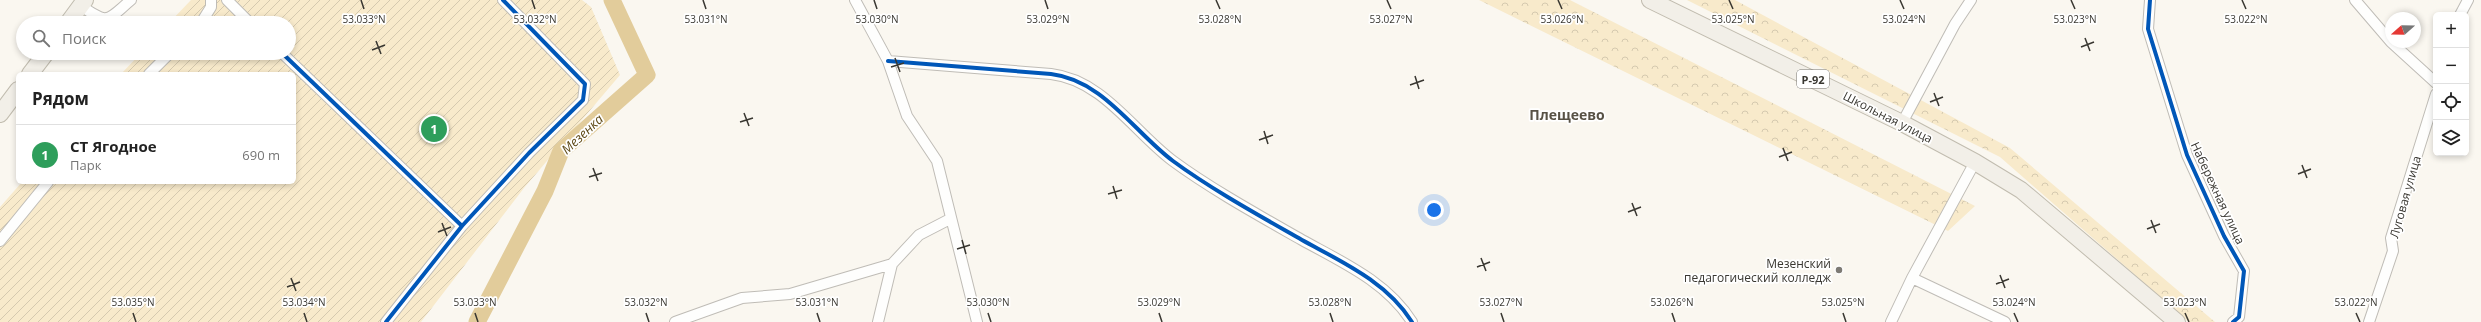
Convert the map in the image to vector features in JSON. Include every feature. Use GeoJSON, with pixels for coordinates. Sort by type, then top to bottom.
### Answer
{"type":"FeatureCollection","features":[{"type":"Feature","properties":{"kind":"main road","name":"Школьная улица"},"geometry":{"type":"LineString","coordinates":[[1650,0],[1902,123],[1975,162]]}},
{"type":"Feature","properties":{"kind":"main road"},"geometry":{"type":"LineString","coordinates":[[73,16],[83,3]]}},
{"type":"Feature","properties":{"kind":"main road"},"geometry":{"type":"LineString","coordinates":[[32,72],[41,60]]}},
{"type":"Feature","properties":{"kind":"main road"},"geometry":{"type":"LineString","coordinates":[[0,114],[16,93]]}},
{"type":"Feature","properties":{"kind":"main road","name":"Р-92"},"geometry":{"type":"LineString","coordinates":[[1975,162],[2021,190],[2176,322]]}},
{"type":"Feature","properties":{"kind":"street"},"geometry":{"type":"LineString","coordinates":[[112,16],[131,0]]}},
{"type":"Feature","properties":{"kind":"street"},"geometry":{"type":"LineString","coordinates":[[205,16],[210,7],[211,0]]}},
{"type":"Feature","properties":{"kind":"street"},"geometry":{"type":"LineString","coordinates":[[227,0],[243,16]]}},
{"type":"Feature","properties":{"kind":"street"},"geometry":{"type":"LineString","coordinates":[[386,322],[462,226],[529,153],[583,100],[585,84],[504,0]]}},
{"type":"Feature","properties":{"kind":"street"},"geometry":{"type":"LineString","coordinates":[[855,0],[888,61],[907,116],[937,161],[950,219],[977,322]]}},
{"type":"Feature","properties":{"kind":"street"},"geometry":{"type":"LineString","coordinates":[[1902,123],[1955,24],[1971,0]]}},
{"type":"Feature","properties":{"kind":"street","name":"Набережная улица"},"geometry":{"type":"LineString","coordinates":[[2150,0],[2148,29],[2187,155],[2224,236],[2244,271],[2239,318],[2233,322]]}},
{"type":"Feature","properties":{"kind":"street"},"geometry":{"type":"LineString","coordinates":[[2355,0],[2385,35]]}},
{"type":"Feature","properties":{"kind":"street"},"geometry":{"type":"LineString","coordinates":[[2462,12],[2468,0]]}},
{"type":"Feature","properties":{"kind":"street"},"geometry":{"type":"LineString","coordinates":[[83,3],[98,16]]}},
{"type":"Feature","properties":{"kind":"street"},"geometry":{"type":"LineString","coordinates":[[2398,48],[2433,80]]}},
{"type":"Feature","properties":{"kind":"street"},"geometry":{"type":"LineString","coordinates":[[150,72],[163,60]]}},
{"type":"Feature","properties":{"kind":"street"},"geometry":{"type":"LineString","coordinates":[[289,60],[462,226]]}},
{"type":"Feature","properties":{"kind":"street"},"geometry":{"type":"LineString","coordinates":[[888,61],[1051,74],[1074,80],[1102,97],[1173,160],[1264,218],[1374,280],[1405,310],[1412,322]]}},
{"type":"Feature","properties":{"kind":"street","name":"Луговая улица"},"geometry":{"type":"LineString","coordinates":[[2369,322],[2393,251],[2391,238],[2433,104]]}},
{"type":"Feature","properties":{"kind":"street"},"geometry":{"type":"LineString","coordinates":[[1891,322],[1912,278],[1975,162]]}},
{"type":"Feature","properties":{"kind":"street"},"geometry":{"type":"LineString","coordinates":[[0,241],[46,184]]}},
{"type":"Feature","properties":{"kind":"street"},"geometry":{"type":"LineString","coordinates":[[878,322],[892,264],[919,235],[950,219]]}},
{"type":"Feature","properties":{"kind":"street"},"geometry":{"type":"LineString","coordinates":[[675,322],[742,298],[790,294],[892,264]]}},
{"type":"Feature","properties":{"kind":"street"},"geometry":{"type":"LineString","coordinates":[[1912,278],[2005,322]]}},
{"type":"Feature","properties":{"kind":"green space"},"geometry":{"type":"Polygon","coordinates":[[[191,0],[582,0],[591,7],[620,75],[524,188],[421,322],[0,322],[0,207],[20,184],[296,184],[296,72],[123,72],[134,60],[296,60],[296,16],[176,16],[191,0]]]}},
{"type":"Feature","properties":{"kind":"green space"},"geometry":{"type":"Polygon","coordinates":[[[1479,0],[1570,0],[1975,206],[1948,231],[1479,0]]]}},
{"type":"Feature","properties":{"kind":"green space"},"geometry":{"type":"Polygon","coordinates":[[[1687,0],[1735,0],[2010,148],[2215,322],[2189,322],[2000,157],[1687,0]]]}},
{"type":"Feature","properties":{"kind":"waterway","name":"Мезенка"},"geometry":{"type":"LineString","coordinates":[[477,322],[545,191],[561,151],[647,75],[612,0]]}},
{"type":"Feature","properties":{"kind":"cycle path"},"geometry":{"type":"LineString","coordinates":[[462,226],[529,153],[583,100],[585,84],[503,0]]}},
{"type":"Feature","properties":{"kind":"cycle path"},"geometry":{"type":"LineString","coordinates":[[2150,0],[2148,29],[2187,155],[2224,236],[2244,271],[2239,317],[2233,322]]}},
{"type":"Feature","properties":{"kind":"cycle path"},"geometry":{"type":"LineString","coordinates":[[289,60],[462,226],[386,322]]}},
{"type":"Feature","properties":{"kind":"cycle path"},"geometry":{"type":"LineString","coordinates":[[888,61],[1051,74],[1070,78],[1087,86],[1117,109],[1173,161],[1203,182],[1348,265],[1377,284],[1402,308],[1412,322]]}},
{"type":"Feature","properties":{"kind":"place","name":"СТ Ягодное"},"geometry":{"type":"Point","coordinates":[434,129]}},
{"type":"Feature","properties":{"kind":"place","name":"Мезенский педагогический колледж"},"geometry":{"type":"Point","coordinates":[1839,270]}},
{"type":"Feature","properties":{"kind":"district","name":"Плещеево"},"geometry":{"type":"Point","coordinates":[1567,114]}}]}
